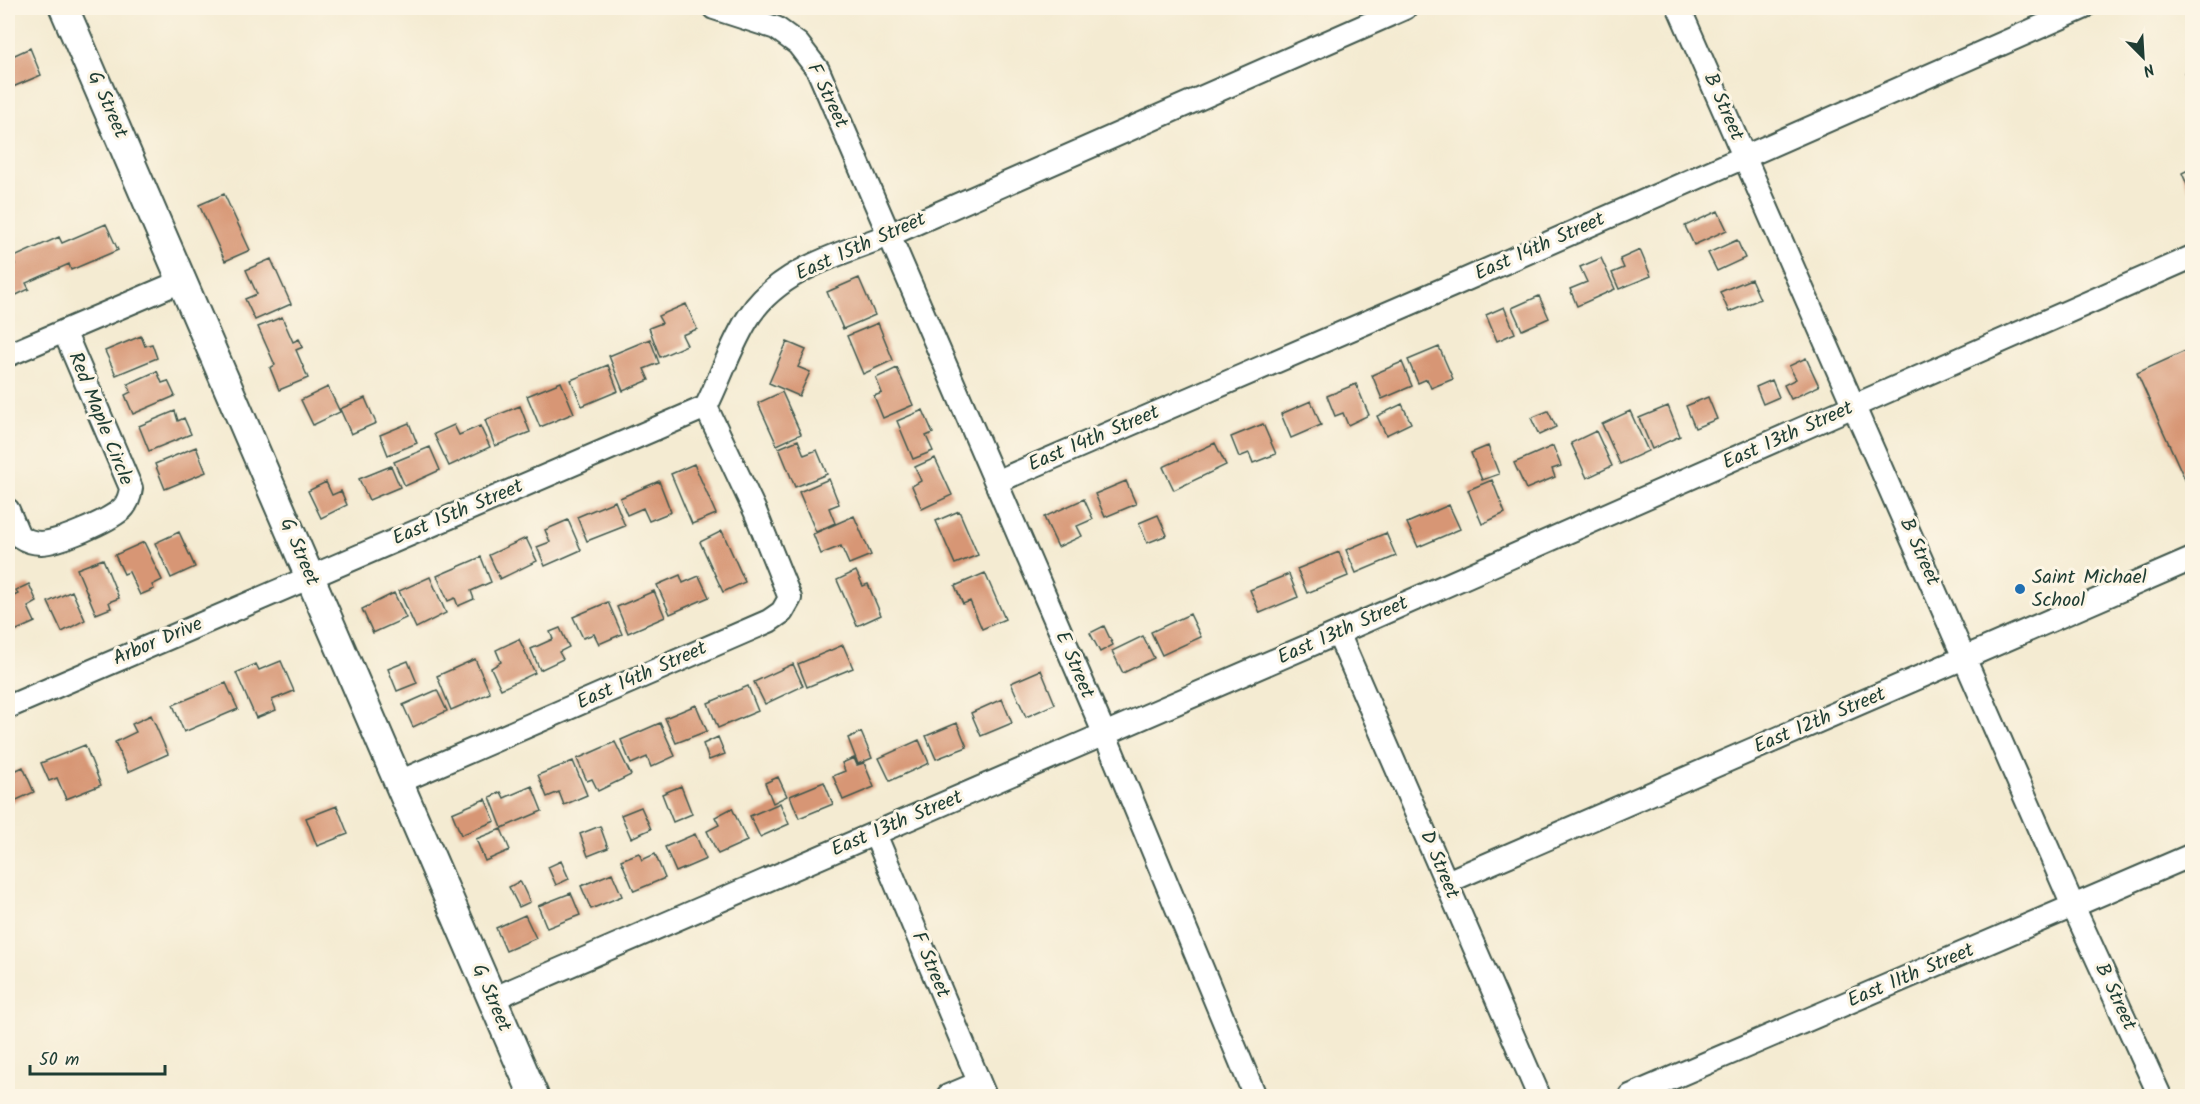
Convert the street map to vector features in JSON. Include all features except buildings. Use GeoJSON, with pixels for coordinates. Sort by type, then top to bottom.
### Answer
{"type":"FeatureCollection","features":[{"type":"Feature","properties":{"kind":"main road","name":"G Street"},"geometry":{"type":"LineString","coordinates":[[64,8],[184,280],[309,577],[534,1096]]}},
{"type":"Feature","properties":{"kind":"street","name":"F Street"},"geometry":{"type":"LineString","coordinates":[[714,8],[776,28],[798,44],[818,70],[889,235]]}},
{"type":"Feature","properties":{"kind":"street","name":"East 15th Street"},"geometry":{"type":"LineString","coordinates":[[309,577],[706,406],[751,314],[782,282],[811,267],[889,235],[1405,8]]}},
{"type":"Feature","properties":{"kind":"street","name":"B Street"},"geometry":{"type":"LineString","coordinates":[[1679,8],[2073,906],[2160,1096]]}},
{"type":"Feature","properties":{"kind":"street","name":"East 14th Street"},"geometry":{"type":"LineString","coordinates":[[996,482],[1451,286],[2083,8]]}},
{"type":"Feature","properties":{"kind":"street","name":"E Street"},"geometry":{"type":"LineString","coordinates":[[889,235],[1104,735],[1255,1096]]}},
{"type":"Feature","properties":{"kind":"street","name":"East 13th Street"},"geometry":{"type":"LineString","coordinates":[[492,999],[1338,633],[2193,257]]}},
{"type":"Feature","properties":{"kind":"street"},"geometry":{"type":"LineString","coordinates":[[8,355],[184,280]]}},
{"type":"Feature","properties":{"kind":"street","name":"Red Maple Circle"},"geometry":{"type":"LineString","coordinates":[[8,510],[19,536],[40,543],[60,538],[109,518],[129,499],[130,488],[64,331]]}},
{"type":"Feature","properties":{"kind":"street","name":"East 14th Street"},"geometry":{"type":"LineString","coordinates":[[399,782],[769,621],[782,612],[790,598],[755,511],[706,406]]}},
{"type":"Feature","properties":{"kind":"street","name":"East 12th Street"},"geometry":{"type":"LineString","coordinates":[[1447,882],[2193,559]]}},
{"type":"Feature","properties":{"kind":"street","name":"Arbor Drive"},"geometry":{"type":"LineString","coordinates":[[8,707],[309,577]]}},
{"type":"Feature","properties":{"kind":"street","name":"D Street"},"geometry":{"type":"LineString","coordinates":[[1338,633],[1539,1096]]}},
{"type":"Feature","properties":{"kind":"street","name":"F Street"},"geometry":{"type":"LineString","coordinates":[[875,834],[982,1090]]}},
{"type":"Feature","properties":{"kind":"street","name":"East 11th Street"},"geometry":{"type":"LineString","coordinates":[[1630,1096],[2193,855]]}},
{"type":"Feature","properties":{"kind":"street"},"geometry":{"type":"LineString","coordinates":[[948,1096],[982,1090]]}},
{"type":"Feature","properties":{"kind":"place","name":"Saint Michael School"},"geometry":{"type":"Point","coordinates":[2020,589]}}]}
